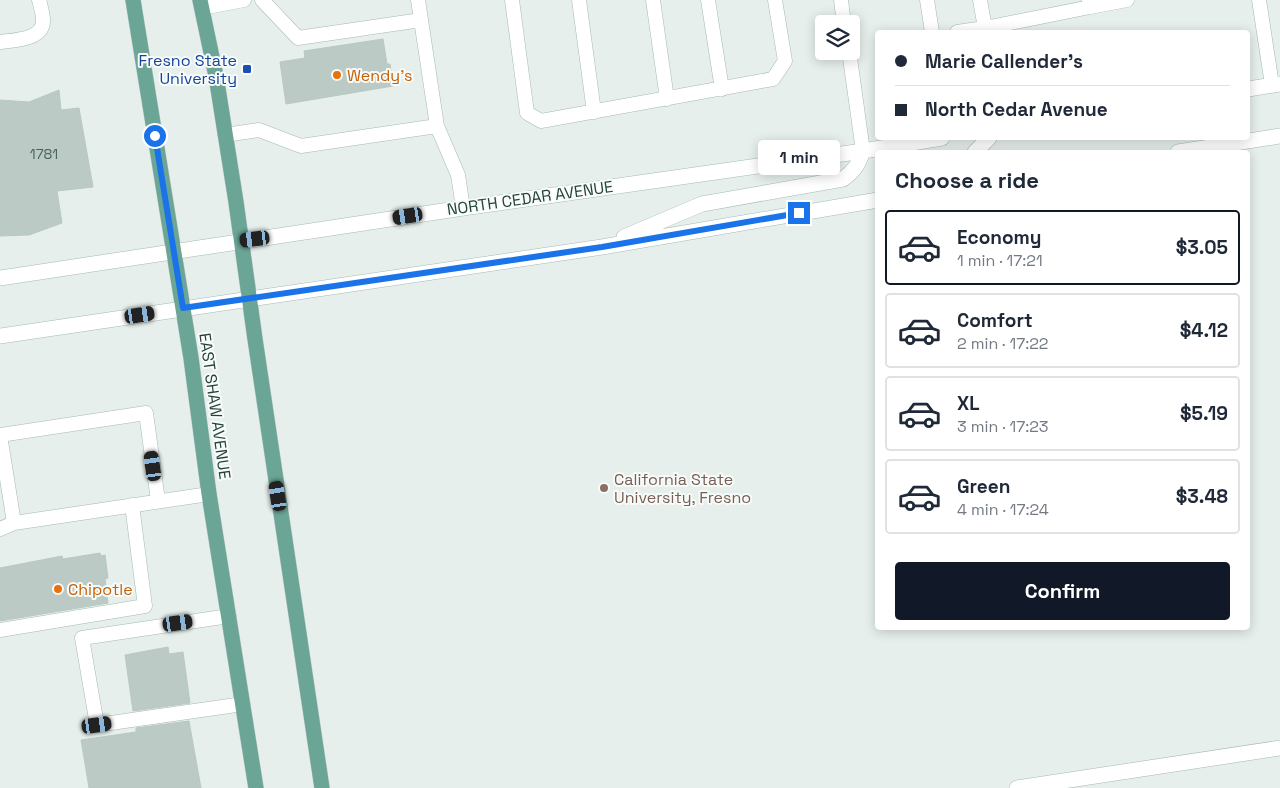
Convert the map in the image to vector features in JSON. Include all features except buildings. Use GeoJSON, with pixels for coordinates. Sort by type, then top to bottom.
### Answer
{"type":"FeatureCollection","features":[{"type":"Feature","properties":{"kind":"main road","name":"EAST SHAW AVENUE"},"geometry":{"type":"LineString","coordinates":[[133,0],[172,251],[183,308],[209,494],[256,788]]}},
{"type":"Feature","properties":{"kind":"main road"},"geometry":{"type":"LineString","coordinates":[[201,4],[216,76],[322,788]]}},
{"type":"Feature","properties":{"kind":"main road"},"geometry":{"type":"LineString","coordinates":[[1250,89],[1276,85]]}},
{"type":"Feature","properties":{"kind":"main road"},"geometry":{"type":"LineString","coordinates":[[1191,150],[1280,136]]}},
{"type":"Feature","properties":{"kind":"main road","name":"NORTH CEDAR AVENUE"},"geometry":{"type":"LineString","coordinates":[[0,278],[930,140]]}},
{"type":"Feature","properties":{"kind":"main road"},"geometry":{"type":"LineString","coordinates":[[977,150],[987,140]]}},
{"type":"Feature","properties":{"kind":"main road"},"geometry":{"type":"LineString","coordinates":[[602,247],[702,204],[843,179],[858,165],[863,151]]}},
{"type":"Feature","properties":{"kind":"main road"},"geometry":{"type":"LineString","coordinates":[[0,336],[602,247],[875,201]]}},
{"type":"Feature","properties":{"kind":"main road"},"geometry":{"type":"LineString","coordinates":[[1017,788],[1280,748]]}},
{"type":"Feature","properties":{"kind":"lane"},"geometry":{"type":"LineString","coordinates":[[0,42],[34,36],[41,30],[44,22],[40,0]]}},
{"type":"Feature","properties":{"kind":"lane"},"geometry":{"type":"LineString","coordinates":[[201,4],[244,0]]}},
{"type":"Feature","properties":{"kind":"lane"},"geometry":{"type":"LineString","coordinates":[[262,0],[298,38],[421,20]]}},
{"type":"Feature","properties":{"kind":"lane"},"geometry":{"type":"LineString","coordinates":[[418,0],[437,126],[458,175],[463,208]]}},
{"type":"Feature","properties":{"kind":"lane"},"geometry":{"type":"LineString","coordinates":[[512,0],[527,113],[541,122],[773,79],[785,61],[775,0]]}},
{"type":"Feature","properties":{"kind":"lane"},"geometry":{"type":"LineString","coordinates":[[579,0],[594,112]]}},
{"type":"Feature","properties":{"kind":"lane"},"geometry":{"type":"LineString","coordinates":[[653,0],[667,99]]}},
{"type":"Feature","properties":{"kind":"lane"},"geometry":{"type":"LineString","coordinates":[[708,0],[722,89]]}},
{"type":"Feature","properties":{"kind":"lane"},"geometry":{"type":"LineString","coordinates":[[841,0],[843,15]]}},
{"type":"Feature","properties":{"kind":"lane"},"geometry":{"type":"LineString","coordinates":[[927,0],[932,30]]}},
{"type":"Feature","properties":{"kind":"lane"},"geometry":{"type":"LineString","coordinates":[[980,0],[985,30],[1090,3],[1127,0]]}},
{"type":"Feature","properties":{"kind":"lane"},"geometry":{"type":"LineString","coordinates":[[1259,0],[1276,85]]}},
{"type":"Feature","properties":{"kind":"lane"},"geometry":{"type":"LineString","coordinates":[[850,60],[863,151]]}},
{"type":"Feature","properties":{"kind":"lane"},"geometry":{"type":"LineString","coordinates":[[225,135],[259,130],[301,146],[437,126]]}},
{"type":"Feature","properties":{"kind":"lane"},"geometry":{"type":"LineString","coordinates":[[14,523],[0,435],[146,413],[158,501]]}},
{"type":"Feature","properties":{"kind":"lane"},"geometry":{"type":"LineString","coordinates":[[0,529],[14,523],[209,494]]}},
{"type":"Feature","properties":{"kind":"lane"},"geometry":{"type":"LineString","coordinates":[[0,630],[146,606],[132,505]]}},
{"type":"Feature","properties":{"kind":"lane"},"geometry":{"type":"LineString","coordinates":[[229,616],[82,638],[97,725],[243,704]]}},
{"type":"Feature","properties":{"kind":"place","name":"Fresno State University"},"geometry":{"type":"Point","coordinates":[247,69]}},
{"type":"Feature","properties":{"kind":"place","name":"Wendy's"},"geometry":{"type":"Point","coordinates":[337,75]}},
{"type":"Feature","properties":{"kind":"place","name":"California State University, Fresno"},"geometry":{"type":"Point","coordinates":[604,488]}},
{"type":"Feature","properties":{"kind":"place","name":"Chipotle"},"geometry":{"type":"Point","coordinates":[58,589]}},
{"type":"Feature","properties":{"kind":"route"},"geometry":{"type":"LineString","coordinates":[[155,136],[172,251],[183,308],[602,247],[799,213]]}}]}
